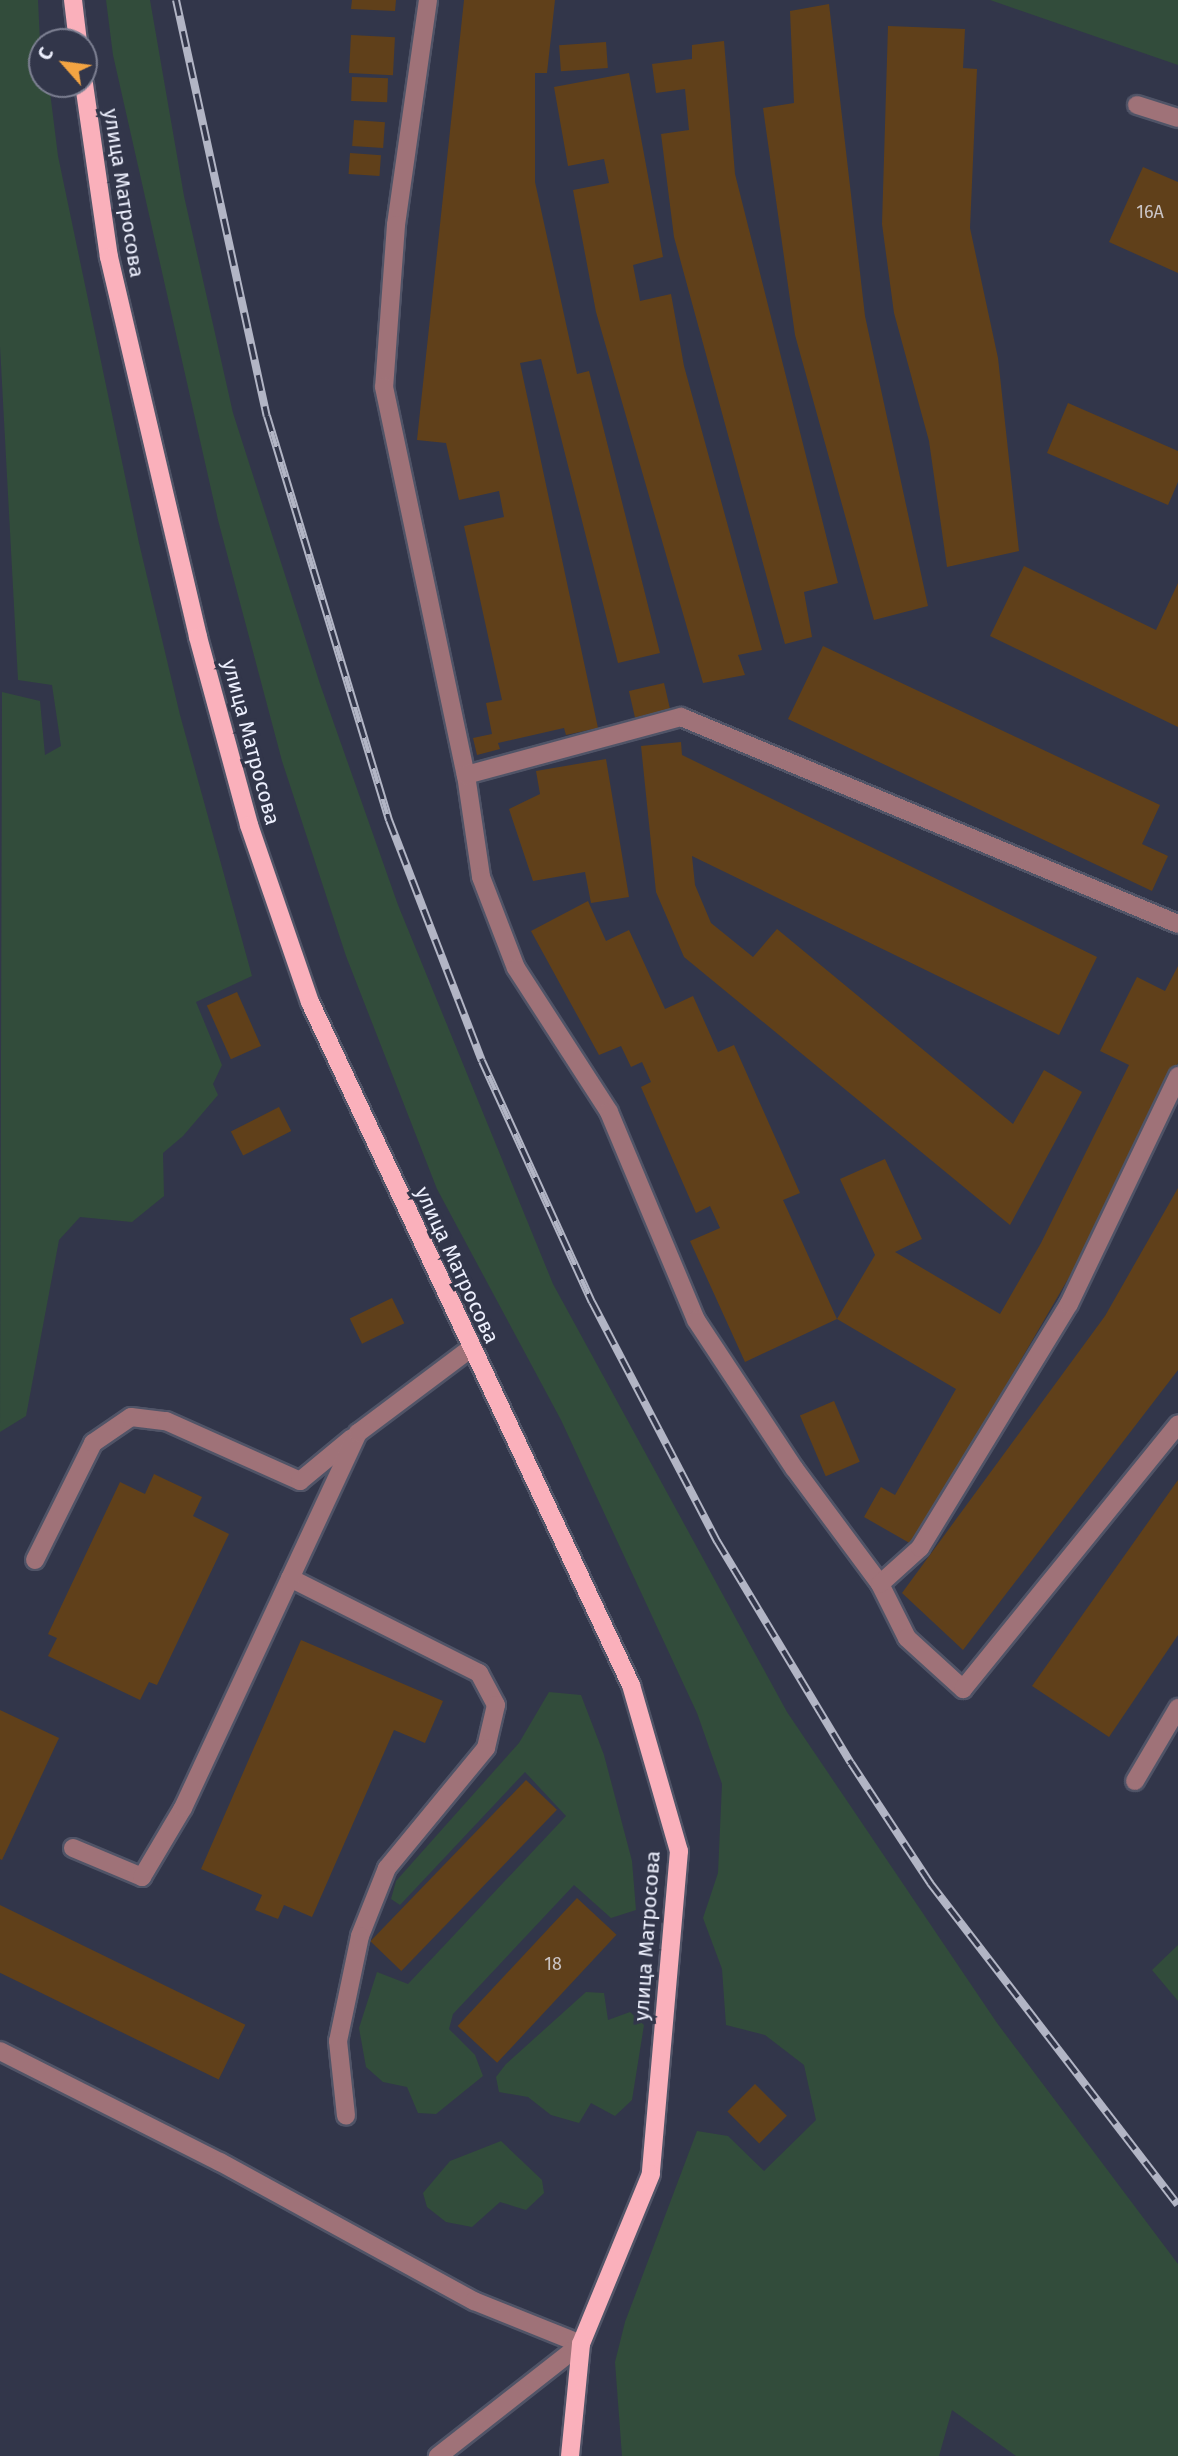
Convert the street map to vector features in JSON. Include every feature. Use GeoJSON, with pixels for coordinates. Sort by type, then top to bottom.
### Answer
{"type":"FeatureCollection","features":[{"type":"Feature","properties":{"kind":"main road"},"geometry":{"type":"LineString","coordinates":[[73,0],[76,28]]}},
{"type":"Feature","properties":{"kind":"main road","name":"улица Матросова"},"geometry":{"type":"LineString","coordinates":[[86,98],[109,257],[198,637],[249,825],[310,1002],[470,1349],[631,1685],[679,1852],[651,2174],[581,2344],[570,2456]]}},
{"type":"Feature","properties":{"kind":"lane"},"geometry":{"type":"LineString","coordinates":[[428,0],[396,225],[384,387],[466,775],[481,877],[516,968],[609,1112],[696,1320],[794,1468],[880,1584],[906,1638],[963,1689],[1178,1424]]}},
{"type":"Feature","properties":{"kind":"lane"},"geometry":{"type":"LineString","coordinates":[[1137,104],[1178,118]]}},
{"type":"Feature","properties":{"kind":"lane"},"geometry":{"type":"LineString","coordinates":[[466,775],[681,717],[1178,923]]}},
{"type":"Feature","properties":{"kind":"lane"},"geometry":{"type":"LineString","coordinates":[[880,1584],[920,1548],[1069,1304],[1178,1076]]}},
{"type":"Feature","properties":{"kind":"lane"},"geometry":{"type":"LineString","coordinates":[[34,1560],[93,1443],[131,1417],[166,1420],[300,1481],[358,1433],[470,1349]]}},
{"type":"Feature","properties":{"kind":"lane"},"geometry":{"type":"LineString","coordinates":[[73,1848],[142,1877],[183,1808],[358,1433]]}},
{"type":"Feature","properties":{"kind":"lane"},"geometry":{"type":"LineString","coordinates":[[290,1578],[479,1673],[496,1705],[486,1748],[387,1868],[360,1936],[338,2041],[345,2116]]}},
{"type":"Feature","properties":{"kind":"lane"},"geometry":{"type":"LineString","coordinates":[[1135,1781],[1178,1708]]}},
{"type":"Feature","properties":{"kind":"lane"},"geometry":{"type":"LineString","coordinates":[[0,2051],[220,2162],[474,2301],[581,2344]]}},
{"type":"Feature","properties":{"kind":"lane"},"geometry":{"type":"LineString","coordinates":[[438,2456],[581,2344]]}},
{"type":"Feature","properties":{"kind":"green space"},"geometry":{"type":"Polygon","coordinates":[[[0,0],[38,0],[39,28],[28,28],[28,98],[51,98],[58,156],[139,543],[180,715],[252,976],[196,1002],[222,1065],[213,1084],[218,1095],[183,1136],[163,1153],[164,1196],[132,1222],[80,1217],[59,1240],[26,1416],[0,1432],[2,692],[40,701],[45,755],[61,746],[52,685],[18,680],[0,346],[0,0]]]}},
{"type":"Feature","properties":{"kind":"green space"},"geometry":{"type":"Polygon","coordinates":[[[106,0],[150,0],[184,196],[233,413],[320,684],[398,905],[553,1284],[787,1712],[997,2023],[1178,2264],[1178,2456],[1016,2456],[952,2410],[939,2456],[622,2456],[615,2362],[625,2322],[697,2131],[728,2136],[764,2171],[816,2120],[804,2065],[765,2035],[726,2025],[722,1969],[703,1918],[718,1873],[722,1784],[697,1713],[561,1420],[437,1189],[346,956],[282,761],[218,520],[113,55],[106,0]]]}},
{"type":"Feature","properties":{"kind":"green space"},"geometry":{"type":"Polygon","coordinates":[[[990,0],[1178,0],[1178,65],[990,0]]]}},
{"type":"Feature","properties":{"kind":"green space"},"geometry":{"type":"Polygon","coordinates":[[[549,1692],[581,1695],[604,1755],[632,1861],[636,1910],[611,1918],[574,1885],[453,2014],[449,2029],[475,2055],[483,2076],[436,2114],[418,2113],[407,2087],[383,2082],[366,2067],[359,2028],[377,1972],[408,1984],[566,1816],[525,1772],[400,1905],[391,1899],[396,1881],[519,1743],[549,1692]]]}},
{"type":"Feature","properties":{"kind":"green space"},"geometry":{"type":"Polygon","coordinates":[[[1178,1945],[1178,2001],[1152,1970],[1178,1945]]]}},
{"type":"Feature","properties":{"kind":"green space"},"geometry":{"type":"Polygon","coordinates":[[[586,1992],[604,1993],[608,2020],[630,2012],[644,2025],[632,2100],[615,2116],[591,2103],[579,2123],[551,2115],[528,2097],[499,2092],[496,2077],[506,2064],[586,1992]]]}},
{"type":"Feature","properties":{"kind":"green space"},"geometry":{"type":"Polygon","coordinates":[[[501,2141],[542,2180],[544,2193],[526,2210],[500,2202],[472,2227],[446,2222],[427,2207],[423,2193],[450,2161],[501,2141]]]}},
{"type":"Feature","properties":{"kind":"building"},"geometry":{"type":"Polygon","coordinates":[[[352,0],[396,0],[395,11],[351,9],[352,0]]]}},
{"type":"Feature","properties":{"kind":"building"},"geometry":{"type":"Polygon","coordinates":[[[464,0],[555,0],[547,73],[535,73],[535,182],[577,374],[589,371],[660,653],[618,663],[541,359],[520,363],[598,728],[566,735],[564,728],[498,743],[500,749],[477,755],[473,738],[492,734],[486,703],[502,700],[464,526],[504,517],[499,491],[459,500],[446,443],[417,440],[464,0]]]}},
{"type":"Feature","properties":{"kind":"building"},"geometry":{"type":"Polygon","coordinates":[[[829,4],[865,316],[928,606],[874,620],[795,335],[763,108],[794,103],[790,11],[829,4]]]}},
{"type":"Feature","properties":{"kind":"building"},"geometry":{"type":"Polygon","coordinates":[[[888,26],[965,29],[963,68],[977,69],[970,228],[998,358],[1019,551],[947,567],[929,441],[894,313],[882,224],[888,26]]]}},
{"type":"Feature","properties":{"kind":"building"},"geometry":{"type":"Polygon","coordinates":[[[351,35],[395,37],[393,75],[349,73],[351,35]]]}},
{"type":"Feature","properties":{"kind":"building"},"geometry":{"type":"Polygon","coordinates":[[[724,41],[735,174],[838,583],[804,592],[812,637],[785,644],[674,237],[661,134],[689,130],[685,89],[656,93],[652,64],[692,59],[692,45],[724,41]]]}},
{"type":"Feature","properties":{"kind":"building"},"geometry":{"type":"Polygon","coordinates":[[[606,42],[608,68],[561,71],[559,45],[606,42]]]}},
{"type":"Feature","properties":{"kind":"building"},"geometry":{"type":"Polygon","coordinates":[[[629,73],[663,257],[633,265],[640,301],[671,294],[684,366],[762,650],[738,655],[745,675],[703,683],[596,312],[573,190],[609,183],[604,159],[568,166],[554,87],[629,73]]]}},
{"type":"Feature","properties":{"kind":"building"},"geometry":{"type":"Polygon","coordinates":[[[352,77],[388,78],[387,102],[351,101],[352,77]]]}},
{"type":"Feature","properties":{"kind":"building"},"geometry":{"type":"Polygon","coordinates":[[[354,120],[385,122],[383,148],[352,146],[354,120]]]}},
{"type":"Feature","properties":{"kind":"building"},"geometry":{"type":"Polygon","coordinates":[[[350,153],[381,155],[379,176],[349,174],[350,153]]]}},
{"type":"Feature","properties":{"kind":"building"},"geometry":{"type":"Polygon","coordinates":[[[1143,167],[1178,182],[1178,273],[1109,242],[1143,167]]]}},
{"type":"Feature","properties":{"kind":"building"},"geometry":{"type":"Polygon","coordinates":[[[1068,403],[1178,451],[1178,482],[1168,505],[1047,453],[1068,403]]]}},
{"type":"Feature","properties":{"kind":"building"},"geometry":{"type":"Polygon","coordinates":[[[1024,566],[1156,630],[1178,583],[1178,727],[990,636],[1024,566]]]}},
{"type":"Feature","properties":{"kind":"building"},"geometry":{"type":"Polygon","coordinates":[[[823,646],[1160,805],[1142,844],[1168,856],[1152,891],[788,719],[823,646]]]}},
{"type":"Feature","properties":{"kind":"building"},"geometry":{"type":"Polygon","coordinates":[[[664,683],[670,709],[635,717],[629,691],[664,683]]]}},
{"type":"Feature","properties":{"kind":"building"},"geometry":{"type":"Polygon","coordinates":[[[681,742],[682,755],[1097,957],[1059,1035],[692,856],[695,885],[711,923],[753,957],[777,929],[1013,1124],[1044,1070],[1082,1092],[1010,1225],[684,957],[656,892],[641,746],[681,742]]]}},
{"type":"Feature","properties":{"kind":"building"},"geometry":{"type":"Polygon","coordinates":[[[606,759],[629,897],[591,903],[585,872],[533,881],[509,809],[540,794],[536,771],[606,759]]]}},
{"type":"Feature","properties":{"kind":"building"},"geometry":{"type":"Polygon","coordinates":[[[588,901],[606,941],[629,930],[665,1009],[693,996],[718,1052],[734,1045],[800,1193],[783,1200],[837,1319],[745,1362],[690,1241],[720,1228],[710,1206],[696,1213],[641,1087],[651,1082],[642,1062],[631,1067],[621,1046],[599,1055],[531,931],[588,901]]]}},
{"type":"Feature","properties":{"kind":"building"},"geometry":{"type":"Polygon","coordinates":[[[1178,966],[1178,1063],[1089,1243],[913,1545],[864,1517],[881,1487],[895,1495],[956,1389],[837,1319],[875,1255],[840,1179],[885,1159],[922,1239],[895,1252],[1000,1314],[1041,1243],[1129,1065],[1100,1051],[1137,977],[1165,991],[1178,966]]]}},
{"type":"Feature","properties":{"kind":"building"},"geometry":{"type":"Polygon","coordinates":[[[237,992],[261,1046],[231,1059],[207,1005],[237,992]]]}},
{"type":"Feature","properties":{"kind":"building"},"geometry":{"type":"Polygon","coordinates":[[[279,1107],[291,1131],[243,1156],[231,1132],[279,1107]]]}},
{"type":"Feature","properties":{"kind":"building"},"geometry":{"type":"Polygon","coordinates":[[[1178,1188],[1178,1370],[963,1650],[902,1593],[1105,1316],[1178,1188]]]}},
{"type":"Feature","properties":{"kind":"building"},"geometry":{"type":"Polygon","coordinates":[[[392,1298],[404,1323],[362,1344],[350,1319],[392,1298]]]}},
{"type":"Feature","properties":{"kind":"building"},"geometry":{"type":"Polygon","coordinates":[[[834,1401],[860,1462],[826,1476],[800,1415],[834,1401]]]}},
{"type":"Feature","properties":{"kind":"building"},"geometry":{"type":"Polygon","coordinates":[[[154,1474],[202,1497],[193,1516],[229,1534],[157,1685],[149,1682],[140,1700],[48,1656],[57,1638],[48,1634],[120,1482],[145,1494],[154,1474]]]}},
{"type":"Feature","properties":{"kind":"building"},"geometry":{"type":"Polygon","coordinates":[[[1178,1480],[1178,1635],[1109,1737],[1032,1686],[1178,1480]]]}},
{"type":"Feature","properties":{"kind":"building"},"geometry":{"type":"Polygon","coordinates":[[[301,1640],[443,1701],[425,1743],[394,1730],[312,1917],[284,1905],[278,1919],[255,1910],[262,1895],[201,1869],[301,1640]]]}},
{"type":"Feature","properties":{"kind":"building"},"geometry":{"type":"Polygon","coordinates":[[[0,1710],[59,1738],[2,1860],[0,1859],[0,1710]]]}},
{"type":"Feature","properties":{"kind":"building"},"geometry":{"type":"Polygon","coordinates":[[[526,1780],[557,1810],[401,1971],[370,1941],[526,1780]]]}},
{"type":"Feature","properties":{"kind":"building"},"geometry":{"type":"Polygon","coordinates":[[[577,1898],[616,1935],[497,2063],[458,2026],[577,1898]]]}},
{"type":"Feature","properties":{"kind":"building"},"geometry":{"type":"Polygon","coordinates":[[[0,1905],[245,2025],[219,2080],[0,1973],[0,1905]]]}},
{"type":"Feature","properties":{"kind":"building"},"geometry":{"type":"Polygon","coordinates":[[[755,2084],[787,2116],[759,2143],[727,2112],[755,2084]]]}},
{"type":"Feature","properties":{"kind":"railway"},"geometry":{"type":"LineString","coordinates":[[176,0],[267,416],[389,820],[482,1061],[592,1302],[717,1541],[851,1763],[930,1883],[1178,2205]]}}]}
